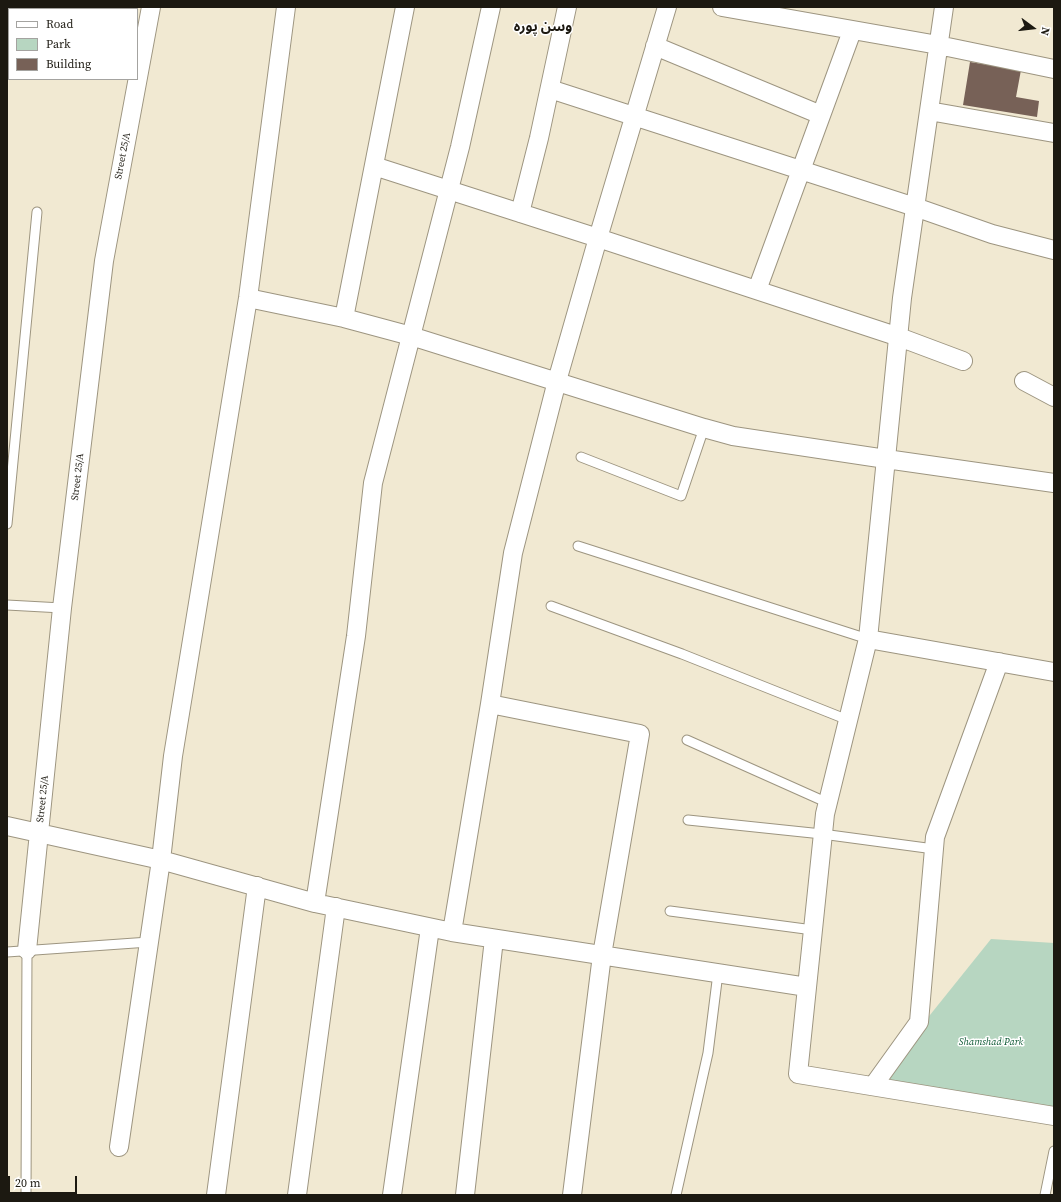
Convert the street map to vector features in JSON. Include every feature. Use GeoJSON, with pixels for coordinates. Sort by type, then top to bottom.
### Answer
{"type":"FeatureCollection","features":[{"type":"Feature","properties":{"kind":"street","name":"Street 25/A"},"geometry":{"type":"LineString","coordinates":[[138,49],[142,24],[151,7]]}},
{"type":"Feature","properties":{"kind":"street"},"geometry":{"type":"LineString","coordinates":[[119,1147],[161,860],[174,749],[248,298],[286,7]]}},
{"type":"Feature","properties":{"kind":"street"},"geometry":{"type":"LineString","coordinates":[[344,318],[405,7]]}},
{"type":"Feature","properties":{"kind":"street"},"geometry":{"type":"LineString","coordinates":[[315,903],[356,636],[373,483],[460,147],[491,7]]}},
{"type":"Feature","properties":{"kind":"street"},"geometry":{"type":"LineString","coordinates":[[520,213],[540,138],[567,7]]}},
{"type":"Feature","properties":{"kind":"street"},"geometry":{"type":"LineString","coordinates":[[452,932],[490,704],[513,553],[557,381],[667,7]]}},
{"type":"Feature","properties":{"kind":"street"},"geometry":{"type":"LineString","coordinates":[[722,7],[938,45],[1054,69]]}},
{"type":"Feature","properties":{"kind":"street"},"geometry":{"type":"LineString","coordinates":[[944,7],[902,298],[868,639],[825,814],[798,1074],[1054,1116]]}},
{"type":"Feature","properties":{"kind":"street"},"geometry":{"type":"LineString","coordinates":[[756,290],[852,31]]}},
{"type":"Feature","properties":{"kind":"street"},"geometry":{"type":"LineString","coordinates":[[655,46],[821,114]]}},
{"type":"Feature","properties":{"kind":"street","name":"Street 25/A"},"geometry":{"type":"LineString","coordinates":[[27,950],[62,608],[104,261],[133,80]]}},
{"type":"Feature","properties":{"kind":"street"},"geometry":{"type":"LineString","coordinates":[[550,89],[915,207],[992,234],[1054,250]]}},
{"type":"Feature","properties":{"kind":"street"},"geometry":{"type":"LineString","coordinates":[[929,111],[1054,133]]}},
{"type":"Feature","properties":{"kind":"street"},"geometry":{"type":"LineString","coordinates":[[374,166],[899,337],[963,361]]}},
{"type":"Feature","properties":{"kind":"street"},"geometry":{"type":"LineString","coordinates":[[248,298],[344,318],[411,336],[733,436],[1054,483]]}},
{"type":"Feature","properties":{"kind":"street"},"geometry":{"type":"LineString","coordinates":[[1024,381],[1054,397]]}},
{"type":"Feature","properties":{"kind":"street"},"geometry":{"type":"LineString","coordinates":[[868,639],[1054,672]]}},
{"type":"Feature","properties":{"kind":"street"},"geometry":{"type":"LineString","coordinates":[[873,1086],[919,1022],[935,837],[999,662]]}},
{"type":"Feature","properties":{"kind":"street"},"geometry":{"type":"LineString","coordinates":[[490,704],[640,734],[602,955],[572,1195]]}},
{"type":"Feature","properties":{"kind":"street"},"geometry":{"type":"LineString","coordinates":[[7,826],[161,860],[315,903],[430,928],[807,987]]}},
{"type":"Feature","properties":{"kind":"street"},"geometry":{"type":"LineString","coordinates":[[216,1195],[257,886]]}},
{"type":"Feature","properties":{"kind":"street"},"geometry":{"type":"LineString","coordinates":[[298,1195],[336,907]]}},
{"type":"Feature","properties":{"kind":"street"},"geometry":{"type":"LineString","coordinates":[[392,1195],[430,928]]}},
{"type":"Feature","properties":{"kind":"street"},"geometry":{"type":"LineString","coordinates":[[465,1195],[494,939]]}},
{"type":"Feature","properties":{"kind":"lane"},"geometry":{"type":"LineString","coordinates":[[7,524],[37,212]]}},
{"type":"Feature","properties":{"kind":"lane"},"geometry":{"type":"LineString","coordinates":[[581,457],[680,496],[704,428]]}},
{"type":"Feature","properties":{"kind":"lane"},"geometry":{"type":"LineString","coordinates":[[578,546],[868,639]]}},
{"type":"Feature","properties":{"kind":"lane"},"geometry":{"type":"LineString","coordinates":[[7,604],[62,608]]}},
{"type":"Feature","properties":{"kind":"lane"},"geometry":{"type":"LineString","coordinates":[[550,606],[682,654],[848,720]]}},
{"type":"Feature","properties":{"kind":"lane"},"geometry":{"type":"LineString","coordinates":[[687,740],[828,802]]}},
{"type":"Feature","properties":{"kind":"lane"},"geometry":{"type":"LineString","coordinates":[[688,820],[822,834],[934,850]]}},
{"type":"Feature","properties":{"kind":"lane"},"geometry":{"type":"LineString","coordinates":[[670,911],[813,930]]}},
{"type":"Feature","properties":{"kind":"lane"},"geometry":{"type":"LineString","coordinates":[[7,952],[149,942]]}},
{"type":"Feature","properties":{"kind":"lane"},"geometry":{"type":"LineString","coordinates":[[26,1195],[27,950]]}},
{"type":"Feature","properties":{"kind":"lane"},"geometry":{"type":"LineString","coordinates":[[676,1195],[708,1053],[718,973]]}},
{"type":"Feature","properties":{"kind":"lane"},"geometry":{"type":"LineString","coordinates":[[1045,1195],[1054,1151]]}},
{"type":"Feature","properties":{"kind":"green space","name":"Shamshad Park"},"geometry":{"type":"Polygon","coordinates":[[[991,939],[1054,943],[1054,1116],[873,1086],[991,939]]]}},
{"type":"Feature","properties":{"kind":"building"},"geometry":{"type":"Polygon","coordinates":[[[970,62],[1021,70],[1016,97],[1039,101],[1037,117],[963,105],[970,62]]]}},
{"type":"Feature","properties":{"kind":"district","name":"وسن پورہ"},"geometry":{"type":"Point","coordinates":[543,27]}}]}
